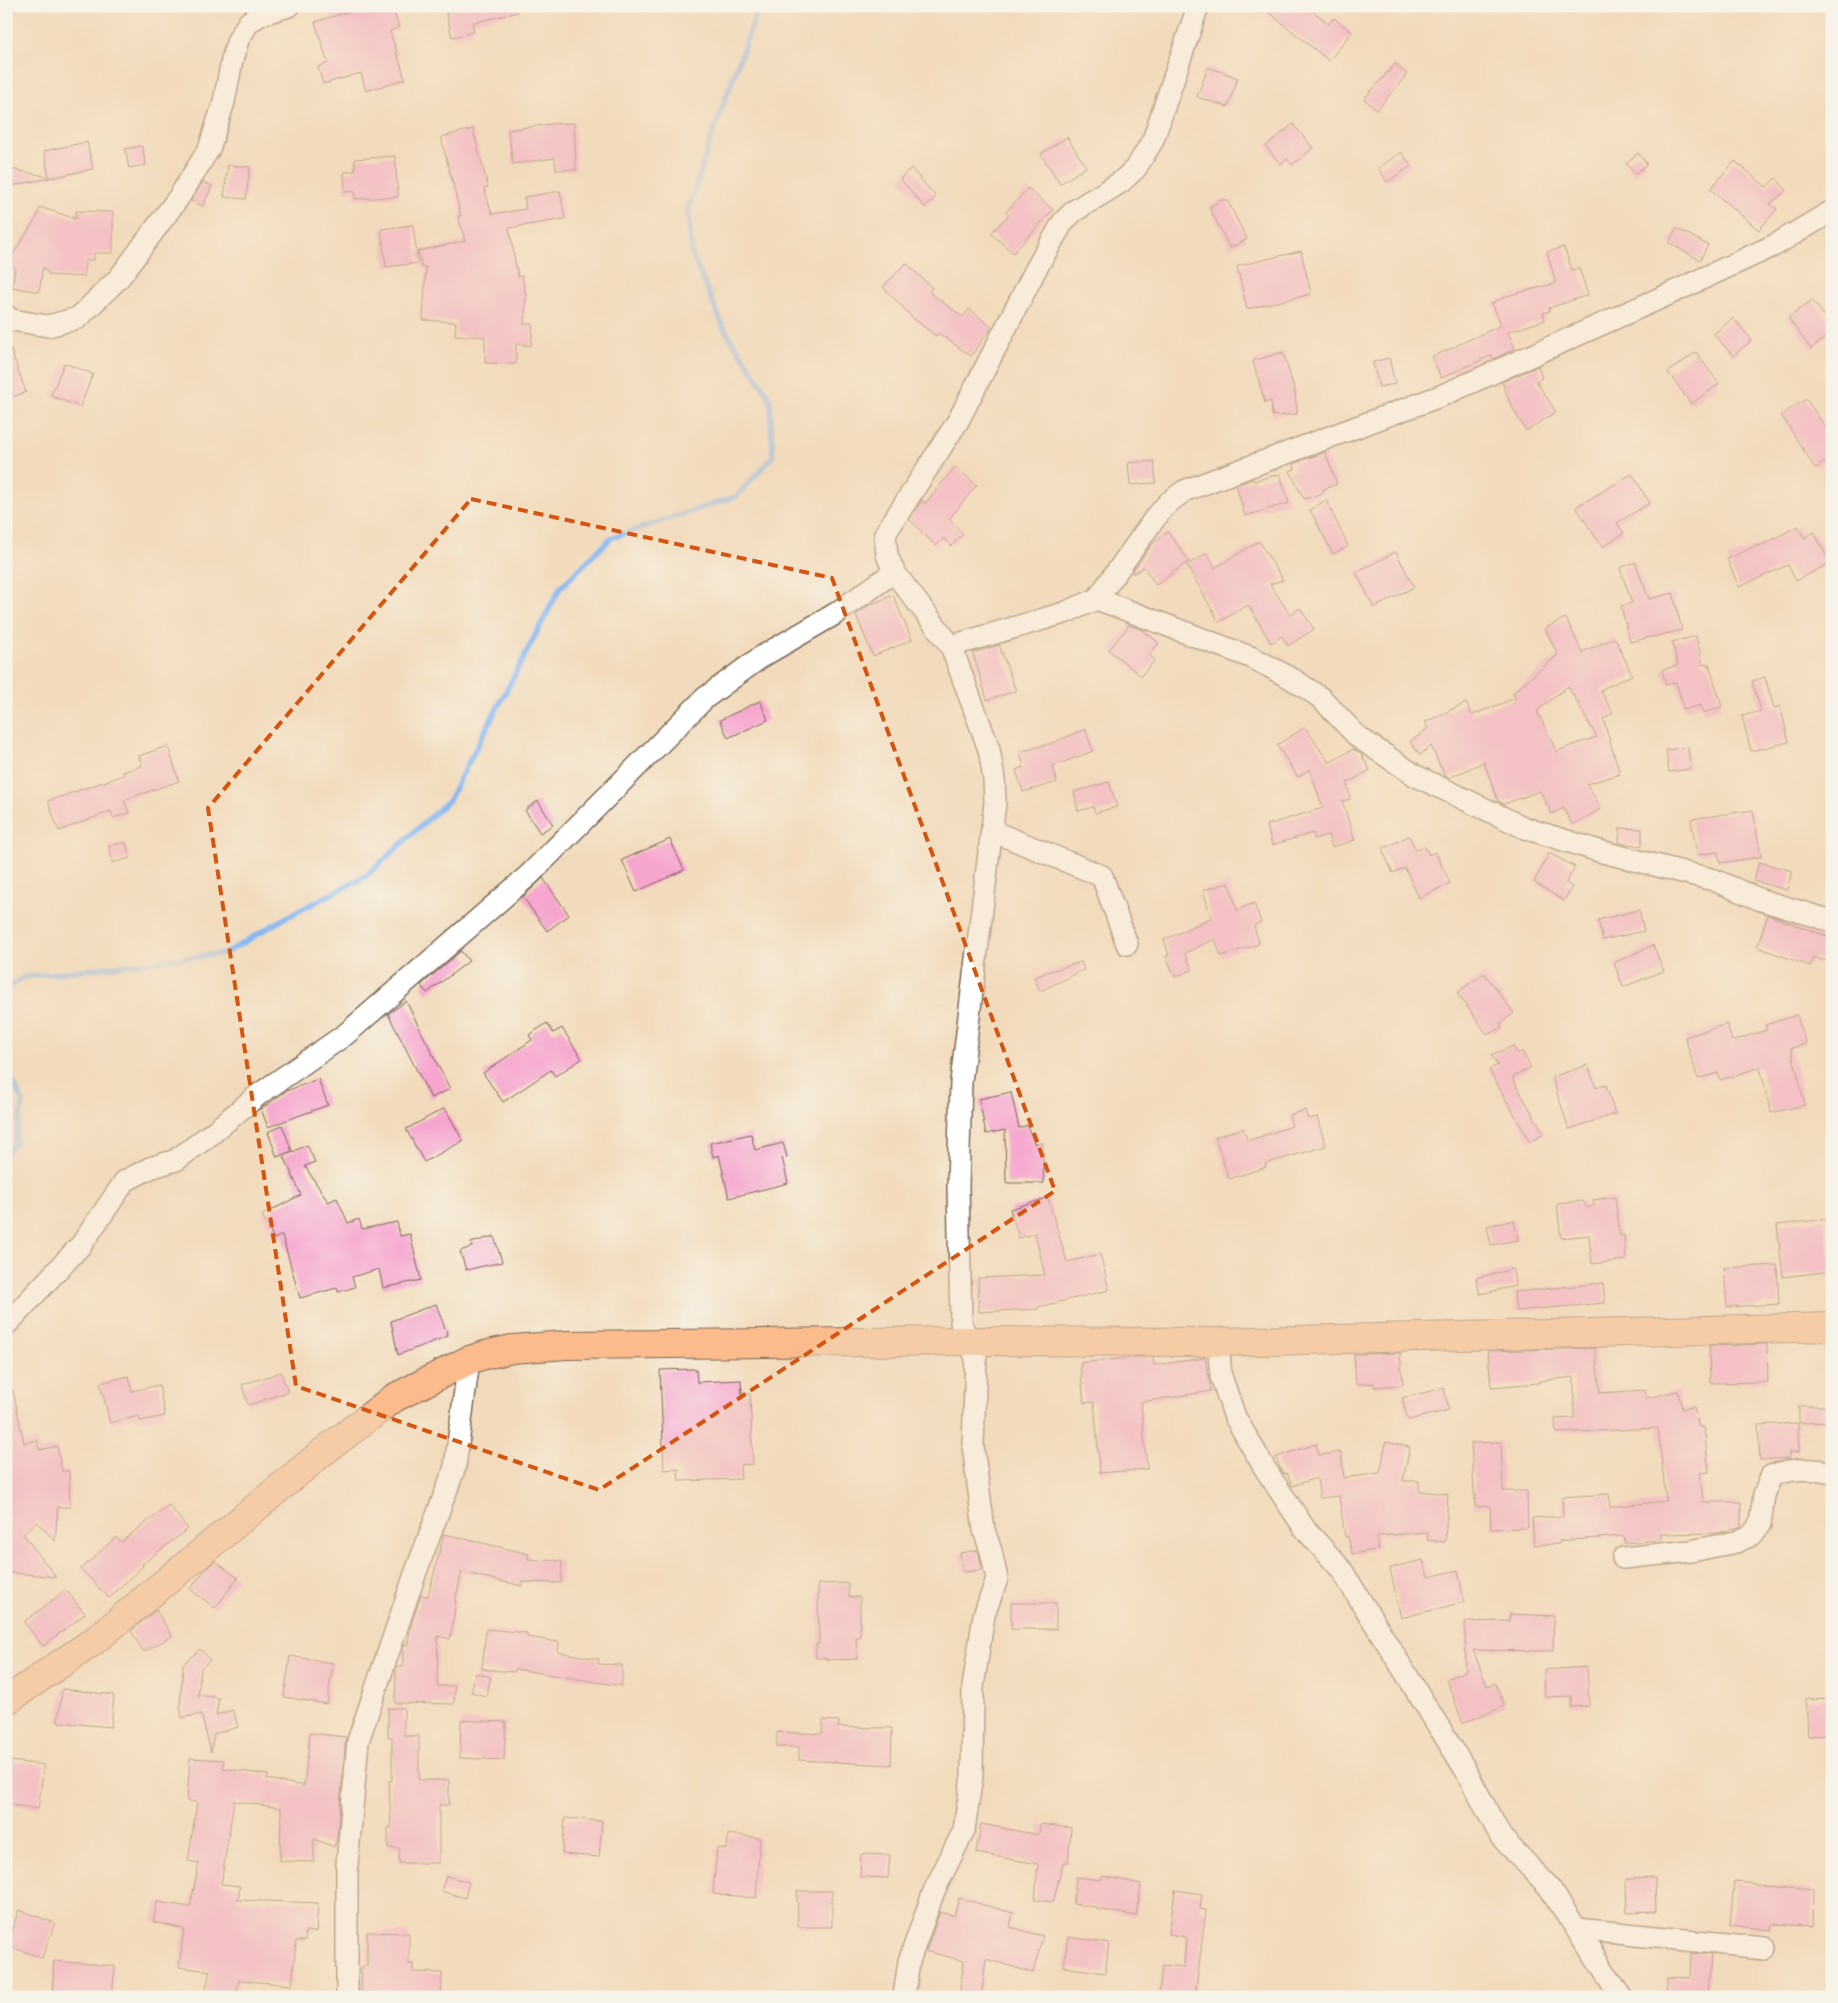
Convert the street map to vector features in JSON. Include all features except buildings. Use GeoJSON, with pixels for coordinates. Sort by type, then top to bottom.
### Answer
{"type":"FeatureCollection","features":[{"type":"Feature","properties":{"kind":"main road"},"geometry":{"type":"LineString","coordinates":[[6,1702],[94,1641],[323,1452],[394,1398],[469,1360],[512,1349],[566,1345],[967,1341],[1218,1342],[1832,1326]]}},
{"type":"Feature","properties":{"kind":"street"},"geometry":{"type":"LineString","coordinates":[[6,316],[12,320],[48,326],[78,318],[120,278],[179,197],[208,149],[224,102],[238,40],[249,22],[262,14],[289,6]]}},
{"type":"Feature","properties":{"kind":"street"},"geometry":{"type":"LineString","coordinates":[[904,1997],[909,1961],[934,1891],[964,1830],[972,1776],[973,1687],[984,1615],[997,1579],[984,1530],[973,1446],[976,1356],[967,1341],[961,1322],[958,1186],[961,1082],[992,831],[994,780],[989,749],[951,646],[894,572],[887,555],[886,534],[958,421],[1036,269],[1063,222],[1074,211],[1102,195],[1136,168],[1153,140],[1198,6]]}},
{"type":"Feature","properties":{"kind":"street"},"geometry":{"type":"LineString","coordinates":[[951,646],[1064,613],[1097,600],[1155,518],[1168,503],[1184,491],[1443,395],[1775,245],[1832,211]]}},
{"type":"Feature","properties":{"kind":"street"},"geometry":{"type":"LineString","coordinates":[[6,1325],[81,1245],[125,1181],[150,1168],[176,1160],[210,1136],[258,1095],[346,1034],[529,876],[705,698],[761,657],[835,614],[894,572]]}},
{"type":"Feature","properties":{"kind":"street"},"geometry":{"type":"LineString","coordinates":[[1097,600],[1253,658],[1294,680],[1321,698],[1358,737],[1416,776],[1525,828],[1599,851],[1714,880],[1761,900],[1832,921]]}},
{"type":"Feature","properties":{"kind":"street"},"geometry":{"type":"LineString","coordinates":[[992,831],[1102,876],[1127,944]]}},
{"type":"Feature","properties":{"kind":"street"},"geometry":{"type":"LineString","coordinates":[[1218,1342],[1221,1376],[1235,1417],[1264,1467],[1305,1529],[1341,1569],[1465,1769],[1501,1837],[1549,1887],[1621,1997]]}},
{"type":"Feature","properties":{"kind":"street"},"geometry":{"type":"LineString","coordinates":[[347,1997],[347,1865],[358,1741],[414,1577],[455,1467],[469,1360]]}},
{"type":"Feature","properties":{"kind":"street"},"geometry":{"type":"LineString","coordinates":[[1623,1558],[1690,1551],[1736,1542],[1752,1536],[1760,1524],[1764,1495],[1771,1476],[1787,1470],[1812,1468],[1832,1473]]}},
{"type":"Feature","properties":{"kind":"street"},"geometry":{"type":"LineString","coordinates":[[1577,1930],[1765,1948]]}},
{"type":"Feature","properties":{"kind":"highlighted area"},"geometry":{"type":"Polygon","coordinates":[[[471,499],[832,578],[1055,1191],[599,1490],[296,1386],[208,808],[471,499]]]}},
{"type":"Feature","properties":{"kind":"waterway"},"geometry":{"type":"LineString","coordinates":[[6,989],[24,977],[226,953],[285,918],[366,876],[449,800],[560,588],[611,538],[737,496],[773,456],[770,398],[724,328],[692,255],[688,210],[713,133],[759,6]]}},
{"type":"Feature","properties":{"kind":"waterway"},"geometry":{"type":"LineString","coordinates":[[6,1068],[23,1102],[15,1143],[6,1153]]}}]}
